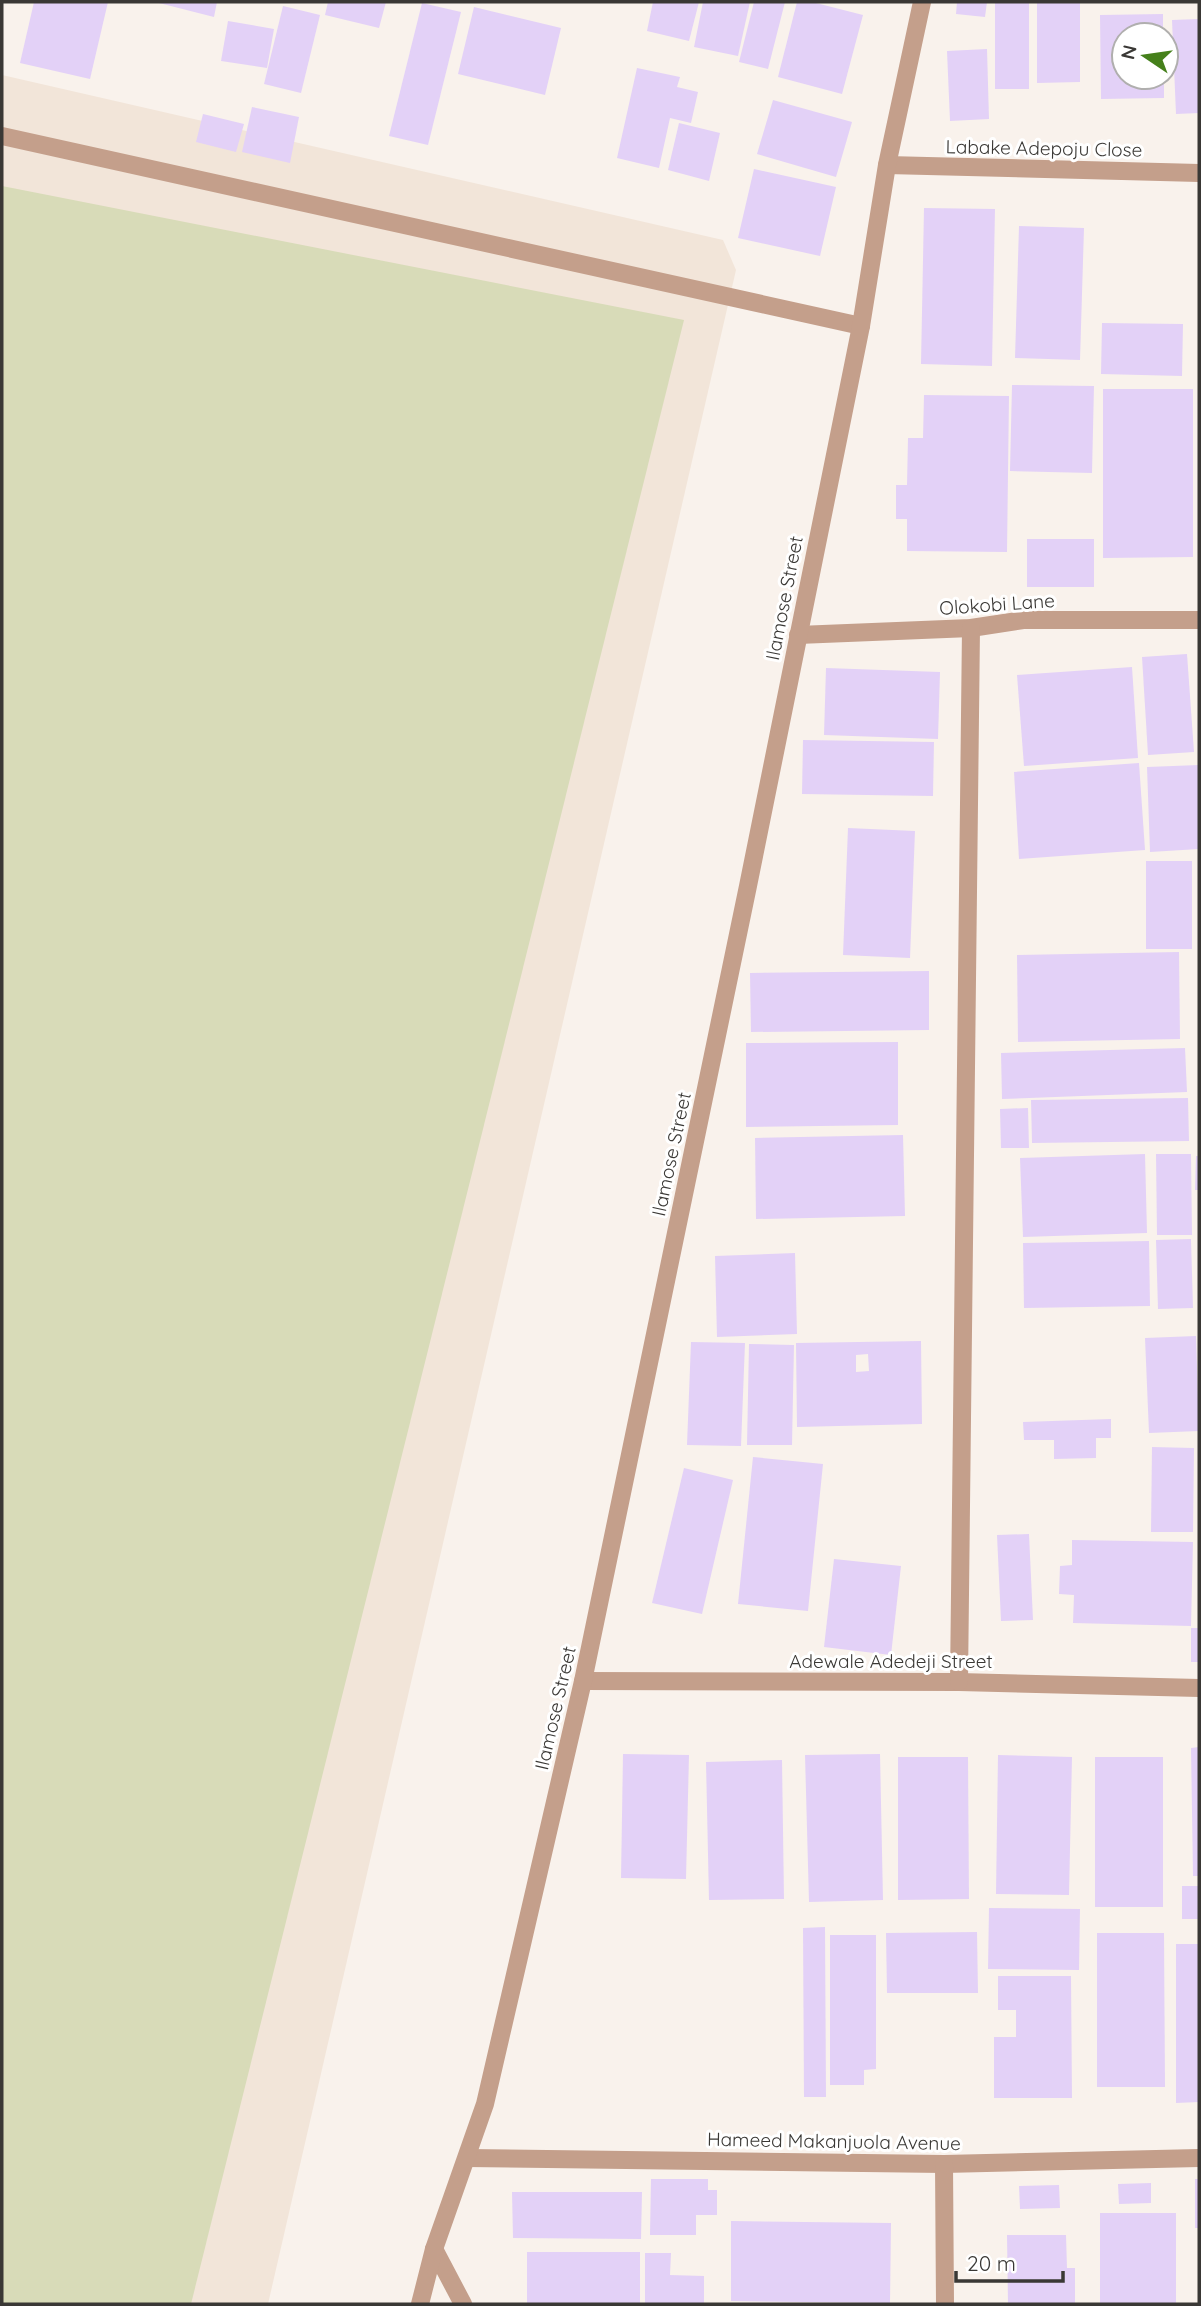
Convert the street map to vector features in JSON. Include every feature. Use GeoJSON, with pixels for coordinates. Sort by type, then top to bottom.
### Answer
{"type":"FeatureCollection","features":[{"type":"Feature","properties":{"kind":"street","name":"Ilamose Street"},"geometry":{"type":"LineString","coordinates":[[420,2304],[434,2249],[485,2104],[583,1681],[861,326],[887,165],[922,2]]}},
{"type":"Feature","properties":{"kind":"street"},"geometry":{"type":"LineString","coordinates":[[2,135],[861,326]]}},
{"type":"Feature","properties":{"kind":"street","name":"Labake Adepoju Close"},"geometry":{"type":"LineString","coordinates":[[887,165],[1199,173]]}},
{"type":"Feature","properties":{"kind":"street","name":"Olokobi Lane"},"geometry":{"type":"LineString","coordinates":[[798,635],[971,628],[1023,620],[1199,620]]}},
{"type":"Feature","properties":{"kind":"street"},"geometry":{"type":"LineString","coordinates":[[959,1682],[971,628]]}},
{"type":"Feature","properties":{"kind":"street","name":"Adewale Adedeji Street"},"geometry":{"type":"LineString","coordinates":[[583,1681],[959,1682],[1199,1688]]}},
{"type":"Feature","properties":{"kind":"street","name":"Hameed Makanjuola Avenue"},"geometry":{"type":"LineString","coordinates":[[467,2158],[944,2164],[1199,2158]]}},
{"type":"Feature","properties":{"kind":"street"},"geometry":{"type":"LineString","coordinates":[[944,2164],[945,2304]]}},
{"type":"Feature","properties":{"kind":"street"},"geometry":{"type":"LineString","coordinates":[[434,2249],[463,2304]]}},
{"type":"Feature","properties":{"kind":"shaded area"},"geometry":{"type":"Polygon","coordinates":[[[2,75],[723,240],[736,270],[268,2304],[2,2304],[2,75]]]}},
{"type":"Feature","properties":{"kind":"green space"},"geometry":{"type":"Polygon","coordinates":[[[2,186],[684,320],[191,2304],[2,2304],[2,186]]]}},
{"type":"Feature","properties":{"kind":"building"},"geometry":{"type":"Polygon","coordinates":[[[34,2],[108,2],[90,79],[20,63],[34,2]]]}},
{"type":"Feature","properties":{"kind":"building"},"geometry":{"type":"Polygon","coordinates":[[[155,2],[217,2],[214,17],[155,2]]]}},
{"type":"Feature","properties":{"kind":"building"},"geometry":{"type":"Polygon","coordinates":[[[328,2],[386,2],[379,28],[325,15],[328,2]]]}},
{"type":"Feature","properties":{"kind":"building"},"geometry":{"type":"Polygon","coordinates":[[[653,2],[699,2],[689,41],[647,31],[653,2]]]}},
{"type":"Feature","properties":{"kind":"building"},"geometry":{"type":"Polygon","coordinates":[[[703,2],[750,2],[738,56],[694,47],[703,2]]]}},
{"type":"Feature","properties":{"kind":"building"},"geometry":{"type":"Polygon","coordinates":[[[754,2],[785,2],[768,69],[739,62],[754,2]]]}},
{"type":"Feature","properties":{"kind":"building"},"geometry":{"type":"Polygon","coordinates":[[[797,2],[812,2],[863,15],[842,94],[778,77],[797,2]]]}},
{"type":"Feature","properties":{"kind":"building"},"geometry":{"type":"Polygon","coordinates":[[[957,2],[987,2],[985,17],[956,14],[957,2]]]}},
{"type":"Feature","properties":{"kind":"building"},"geometry":{"type":"Polygon","coordinates":[[[995,2],[1029,2],[1029,89],[995,89],[995,2]]]}},
{"type":"Feature","properties":{"kind":"building"},"geometry":{"type":"Polygon","coordinates":[[[1037,2],[1080,2],[1080,82],[1037,83],[1037,2]]]}},
{"type":"Feature","properties":{"kind":"building"},"geometry":{"type":"Polygon","coordinates":[[[422,3],[461,12],[428,145],[389,136],[422,3]]]}},
{"type":"Feature","properties":{"kind":"building"},"geometry":{"type":"Polygon","coordinates":[[[283,6],[320,15],[301,93],[264,84],[283,6]]]}},
{"type":"Feature","properties":{"kind":"building"},"geometry":{"type":"Polygon","coordinates":[[[474,7],[561,28],[545,95],[458,74],[474,7]]]}},
{"type":"Feature","properties":{"kind":"building"},"geometry":{"type":"Polygon","coordinates":[[[1163,14],[1163,21],[1110,21],[1110,91],[1164,91],[1164,98],[1101,99],[1100,15],[1163,14]]]}},
{"type":"Feature","properties":{"kind":"building"},"geometry":{"type":"Polygon","coordinates":[[[1199,19],[1199,113],[1176,114],[1175,91],[1180,91],[1180,21],[1172,20],[1199,19]]]}},
{"type":"Feature","properties":{"kind":"building"},"geometry":{"type":"Polygon","coordinates":[[[228,21],[274,29],[267,68],[221,61],[228,21]]]}},
{"type":"Feature","properties":{"kind":"building"},"geometry":{"type":"Polygon","coordinates":[[[987,49],[989,119],[950,121],[947,51],[987,49]]]}},
{"type":"Feature","properties":{"kind":"building"},"geometry":{"type":"Polygon","coordinates":[[[637,68],[680,77],[677,87],[698,92],[691,123],[670,118],[659,168],[617,158],[637,68]]]}},
{"type":"Feature","properties":{"kind":"building"},"geometry":{"type":"Polygon","coordinates":[[[773,100],[852,122],[836,177],[757,154],[773,100]]]}},
{"type":"Feature","properties":{"kind":"building"},"geometry":{"type":"Polygon","coordinates":[[[252,107],[299,117],[290,163],[242,152],[252,107]]]}},
{"type":"Feature","properties":{"kind":"building"},"geometry":{"type":"Polygon","coordinates":[[[203,114],[244,124],[236,152],[196,142],[203,114]]]}},
{"type":"Feature","properties":{"kind":"building"},"geometry":{"type":"Polygon","coordinates":[[[679,123],[720,133],[709,181],[668,170],[679,123]]]}},
{"type":"Feature","properties":{"kind":"building"},"geometry":{"type":"Polygon","coordinates":[[[754,169],[836,187],[820,256],[738,238],[754,169]]]}},
{"type":"Feature","properties":{"kind":"building"},"geometry":{"type":"Polygon","coordinates":[[[924,208],[995,209],[992,366],[921,364],[924,208]]]}},
{"type":"Feature","properties":{"kind":"building"},"geometry":{"type":"Polygon","coordinates":[[[1019,226],[1084,228],[1080,360],[1015,358],[1019,226]]]}},
{"type":"Feature","properties":{"kind":"building"},"geometry":{"type":"Polygon","coordinates":[[[1102,323],[1183,324],[1182,376],[1101,374],[1102,323]]]}},
{"type":"Feature","properties":{"kind":"building"},"geometry":{"type":"Polygon","coordinates":[[[1012,385],[1094,386],[1092,473],[1010,471],[1012,385]]]}},
{"type":"Feature","properties":{"kind":"building"},"geometry":{"type":"Polygon","coordinates":[[[1103,389],[1193,389],[1193,557],[1103,558],[1103,389]]]}},
{"type":"Feature","properties":{"kind":"building"},"geometry":{"type":"Polygon","coordinates":[[[924,395],[1009,396],[1007,552],[907,551],[907,519],[896,519],[896,485],[907,485],[908,438],[923,438],[924,395]]]}},
{"type":"Feature","properties":{"kind":"building"},"geometry":{"type":"Polygon","coordinates":[[[1027,539],[1094,539],[1094,587],[1027,587],[1027,539]]]}},
{"type":"Feature","properties":{"kind":"building"},"geometry":{"type":"Polygon","coordinates":[[[1187,654],[1194,752],[1148,755],[1142,657],[1187,654]]]}},
{"type":"Feature","properties":{"kind":"building"},"geometry":{"type":"Polygon","coordinates":[[[1132,667],[1138,758],[1024,766],[1017,675],[1132,667]]]}},
{"type":"Feature","properties":{"kind":"building"},"geometry":{"type":"Polygon","coordinates":[[[826,668],[940,672],[938,739],[824,735],[826,668]]]}},
{"type":"Feature","properties":{"kind":"building"},"geometry":{"type":"Polygon","coordinates":[[[803,740],[934,742],[933,796],[802,794],[803,740]]]}},
{"type":"Feature","properties":{"kind":"building"},"geometry":{"type":"Polygon","coordinates":[[[1139,763],[1145,850],[1019,859],[1014,772],[1139,763]]]}},
{"type":"Feature","properties":{"kind":"building"},"geometry":{"type":"Polygon","coordinates":[[[1199,765],[1199,849],[1150,852],[1147,767],[1199,765]]]}},
{"type":"Feature","properties":{"kind":"building"},"geometry":{"type":"Polygon","coordinates":[[[848,828],[915,831],[910,958],[843,955],[848,828]]]}},
{"type":"Feature","properties":{"kind":"building"},"geometry":{"type":"Polygon","coordinates":[[[1146,861],[1192,861],[1192,949],[1146,949],[1146,861]]]}},
{"type":"Feature","properties":{"kind":"building"},"geometry":{"type":"Polygon","coordinates":[[[1179,952],[1180,1039],[1018,1042],[1017,955],[1179,952]]]}},
{"type":"Feature","properties":{"kind":"building"},"geometry":{"type":"Polygon","coordinates":[[[929,971],[929,1030],[751,1032],[750,973],[929,971]]]}},
{"type":"Feature","properties":{"kind":"building"},"geometry":{"type":"Polygon","coordinates":[[[898,1042],[898,1125],[746,1127],[746,1043],[898,1042]]]}},
{"type":"Feature","properties":{"kind":"building"},"geometry":{"type":"Polygon","coordinates":[[[1185,1048],[1187,1092],[1002,1099],[1001,1053],[1185,1048]]]}},
{"type":"Feature","properties":{"kind":"building"},"geometry":{"type":"Polygon","coordinates":[[[1188,1098],[1189,1141],[1032,1143],[1031,1100],[1188,1098]]]}},
{"type":"Feature","properties":{"kind":"building"},"geometry":{"type":"Polygon","coordinates":[[[1028,1108],[1029,1148],[1001,1148],[1000,1109],[1028,1108]]]}},
{"type":"Feature","properties":{"kind":"building"},"geometry":{"type":"Polygon","coordinates":[[[903,1135],[905,1216],[756,1219],[755,1138],[903,1135]]]}},
{"type":"Feature","properties":{"kind":"building"},"geometry":{"type":"Polygon","coordinates":[[[1145,1154],[1147,1233],[1023,1237],[1020,1158],[1145,1154]]]}},
{"type":"Feature","properties":{"kind":"building"},"geometry":{"type":"Polygon","coordinates":[[[1156,1154],[1191,1154],[1192,1235],[1157,1235],[1156,1154]]]}},
{"type":"Feature","properties":{"kind":"building"},"geometry":{"type":"Polygon","coordinates":[[[1196,1156],[1199,1156],[1199,1190],[1195,1190],[1196,1156]]]}},
{"type":"Feature","properties":{"kind":"building"},"geometry":{"type":"Polygon","coordinates":[[[1191,1239],[1193,1308],[1158,1309],[1156,1240],[1191,1239]]]}},
{"type":"Feature","properties":{"kind":"building"},"geometry":{"type":"Polygon","coordinates":[[[1149,1241],[1150,1306],[1024,1308],[1023,1243],[1149,1241]]]}},
{"type":"Feature","properties":{"kind":"building"},"geometry":{"type":"Polygon","coordinates":[[[795,1253],[797,1334],[717,1337],[715,1256],[795,1253]]]}},
{"type":"Feature","properties":{"kind":"building"},"geometry":{"type":"Polygon","coordinates":[[[1196,1336],[1199,1431],[1149,1433],[1145,1338],[1196,1336]]]}},
{"type":"Feature","properties":{"kind":"building"},"geometry":{"type":"Polygon","coordinates":[[[921,1341],[922,1424],[797,1427],[796,1343],[921,1341]],[[868,1354],[856,1355],[856,1372],[869,1371],[868,1354]]]}},
{"type":"Feature","properties":{"kind":"building"},"geometry":{"type":"Polygon","coordinates":[[[691,1342],[745,1343],[741,1446],[687,1445],[691,1342]]]}},
{"type":"Feature","properties":{"kind":"building"},"geometry":{"type":"Polygon","coordinates":[[[749,1344],[794,1345],[792,1445],[747,1445],[749,1344]]]}},
{"type":"Feature","properties":{"kind":"building"},"geometry":{"type":"Polygon","coordinates":[[[1111,1419],[1111,1438],[1096,1438],[1096,1458],[1054,1459],[1054,1440],[1024,1440],[1023,1422],[1111,1419]]]}},
{"type":"Feature","properties":{"kind":"building"},"geometry":{"type":"Polygon","coordinates":[[[1152,1447],[1194,1448],[1193,1532],[1151,1532],[1152,1447]]]}},
{"type":"Feature","properties":{"kind":"building"},"geometry":{"type":"Polygon","coordinates":[[[753,1457],[823,1464],[808,1611],[738,1604],[753,1457]]]}},
{"type":"Feature","properties":{"kind":"building"},"geometry":{"type":"Polygon","coordinates":[[[684,1468],[733,1480],[702,1614],[652,1603],[684,1468]]]}},
{"type":"Feature","properties":{"kind":"building"},"geometry":{"type":"Polygon","coordinates":[[[1029,1534],[1033,1620],[1001,1621],[997,1535],[1029,1534]]]}},
{"type":"Feature","properties":{"kind":"building"},"geometry":{"type":"Polygon","coordinates":[[[1072,1540],[1193,1542],[1191,1626],[1073,1623],[1074,1595],[1059,1594],[1060,1566],[1072,1565],[1072,1540]]]}},
{"type":"Feature","properties":{"kind":"building"},"geometry":{"type":"Polygon","coordinates":[[[834,1559],[901,1566],[891,1655],[824,1647],[834,1559]]]}},
{"type":"Feature","properties":{"kind":"building"},"geometry":{"type":"Polygon","coordinates":[[[1191,1628],[1199,1628],[1199,1662],[1191,1662],[1191,1628]]]}},
{"type":"Feature","properties":{"kind":"building"},"geometry":{"type":"Polygon","coordinates":[[[1199,1747],[1199,1876],[1193,1876],[1191,1748],[1199,1747]]]}},
{"type":"Feature","properties":{"kind":"building"},"geometry":{"type":"Polygon","coordinates":[[[623,1754],[689,1755],[686,1879],[621,1878],[623,1754]]]}},
{"type":"Feature","properties":{"kind":"building"},"geometry":{"type":"Polygon","coordinates":[[[880,1754],[883,1900],[809,1902],[805,1755],[880,1754]]]}},
{"type":"Feature","properties":{"kind":"building"},"geometry":{"type":"Polygon","coordinates":[[[998,1755],[1072,1757],[1069,1895],[996,1894],[998,1755]]]}},
{"type":"Feature","properties":{"kind":"building"},"geometry":{"type":"Polygon","coordinates":[[[898,1757],[968,1757],[969,1899],[898,1900],[898,1757]]]}},
{"type":"Feature","properties":{"kind":"building"},"geometry":{"type":"Polygon","coordinates":[[[1095,1757],[1163,1757],[1163,1907],[1095,1907],[1095,1757]]]}},
{"type":"Feature","properties":{"kind":"building"},"geometry":{"type":"Polygon","coordinates":[[[782,1760],[784,1899],[709,1900],[706,1762],[782,1760]]]}},
{"type":"Feature","properties":{"kind":"building"},"geometry":{"type":"Polygon","coordinates":[[[1182,1886],[1199,1886],[1199,1919],[1182,1919],[1182,1886]]]}},
{"type":"Feature","properties":{"kind":"building"},"geometry":{"type":"Polygon","coordinates":[[[989,1908],[1080,1909],[1079,1970],[988,1969],[989,1908]]]}},
{"type":"Feature","properties":{"kind":"building"},"geometry":{"type":"Polygon","coordinates":[[[825,1927],[826,2097],[804,2097],[803,1928],[825,1927]]]}},
{"type":"Feature","properties":{"kind":"building"},"geometry":{"type":"Polygon","coordinates":[[[977,1932],[978,1993],[887,1993],[886,1933],[977,1932]]]}},
{"type":"Feature","properties":{"kind":"building"},"geometry":{"type":"Polygon","coordinates":[[[1097,1933],[1164,1933],[1165,2087],[1097,2087],[1097,1933]]]}},
{"type":"Feature","properties":{"kind":"building"},"geometry":{"type":"Polygon","coordinates":[[[830,1935],[876,1935],[876,2069],[864,2070],[864,2085],[830,2085],[830,1935]]]}},
{"type":"Feature","properties":{"kind":"building"},"geometry":{"type":"Polygon","coordinates":[[[1176,1944],[1199,1944],[1199,2102],[1176,2103],[1176,1944]]]}},
{"type":"Feature","properties":{"kind":"building"},"geometry":{"type":"Polygon","coordinates":[[[998,1976],[1071,1976],[1072,2098],[994,2098],[994,2037],[1016,2037],[1016,2010],[998,2010],[998,1976]]]}},
{"type":"Feature","properties":{"kind":"building"},"geometry":{"type":"Polygon","coordinates":[[[651,2179],[708,2179],[708,2190],[717,2190],[717,2215],[696,2215],[696,2235],[650,2235],[651,2179]]]}},
{"type":"Feature","properties":{"kind":"building"},"geometry":{"type":"Polygon","coordinates":[[[1195,2179],[1199,2179],[1199,2228],[1195,2228],[1195,2179]]]}},
{"type":"Feature","properties":{"kind":"building"},"geometry":{"type":"Polygon","coordinates":[[[1151,2183],[1151,2203],[1119,2204],[1118,2184],[1151,2183]]]}},
{"type":"Feature","properties":{"kind":"building"},"geometry":{"type":"Polygon","coordinates":[[[1059,2185],[1060,2208],[1020,2209],[1019,2186],[1059,2185]]]}},
{"type":"Feature","properties":{"kind":"building"},"geometry":{"type":"Polygon","coordinates":[[[512,2192],[642,2192],[641,2239],[513,2238],[512,2192]]]}},
{"type":"Feature","properties":{"kind":"building"},"geometry":{"type":"Polygon","coordinates":[[[1100,2213],[1176,2213],[1176,2304],[1100,2304],[1100,2213]]]}},
{"type":"Feature","properties":{"kind":"building"},"geometry":{"type":"Polygon","coordinates":[[[731,2221],[891,2223],[890,2303],[731,2301],[731,2221]]]}},
{"type":"Feature","properties":{"kind":"building"},"geometry":{"type":"Polygon","coordinates":[[[1007,2235],[1066,2235],[1067,2268],[1075,2268],[1075,2304],[1008,2304],[1007,2235]]]}},
{"type":"Feature","properties":{"kind":"building"},"geometry":{"type":"Polygon","coordinates":[[[527,2252],[640,2252],[640,2304],[527,2304],[527,2252]]]}},
{"type":"Feature","properties":{"kind":"building"},"geometry":{"type":"Polygon","coordinates":[[[645,2253],[671,2253],[670,2275],[704,2276],[704,2304],[645,2304],[645,2253]]]}}]}
